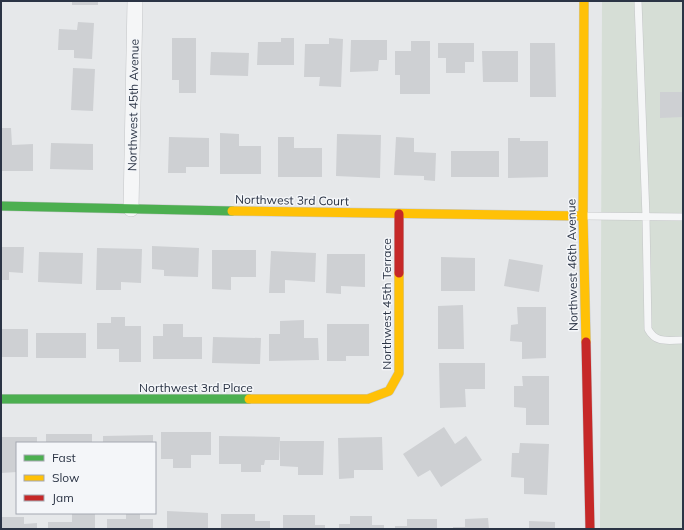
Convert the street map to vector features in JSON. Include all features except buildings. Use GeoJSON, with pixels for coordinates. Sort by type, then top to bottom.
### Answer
{"type":"FeatureCollection","features":[{"type":"Feature","properties":{"kind":"street","name":"Northwest 45th Avenue"},"geometry":{"type":"LineString","coordinates":[[131,209],[135,1]]}},
{"type":"Feature","properties":{"kind":"street","name":"Northwest 46th Avenue"},"geometry":{"type":"LineString","coordinates":[[584,1],[583,216],[590,529]]}},
{"type":"Feature","properties":{"kind":"street","name":"Northwest 3rd Court"},"geometry":{"type":"LineString","coordinates":[[1,206],[583,216]]}},
{"type":"Feature","properties":{"kind":"street","name":"Northwest 45th Terrace"},"geometry":{"type":"LineString","coordinates":[[389,391],[399,373],[399,214]]}},
{"type":"Feature","properties":{"kind":"street","name":"Northwest 3rd Place"},"geometry":{"type":"LineString","coordinates":[[1,399],[368,399],[389,391]]}},
{"type":"Feature","properties":{"kind":"lane"},"geometry":{"type":"LineString","coordinates":[[638,1],[646,217],[648,329],[652,336],[659,340],[683,340]]}},
{"type":"Feature","properties":{"kind":"lane"},"geometry":{"type":"LineString","coordinates":[[583,216],[683,217]]}},
{"type":"Feature","properties":{"kind":"shaded area"},"geometry":{"type":"Polygon","coordinates":[[[602,1],[683,1],[683,529],[600,529],[602,1]]]}},
{"type":"Feature","properties":{"kind":"traffic: fast"},"geometry":{"type":"LineString","coordinates":[[1,206],[232,211]]}},
{"type":"Feature","properties":{"kind":"traffic: fast"},"geometry":{"type":"LineString","coordinates":[[1,399],[249,399]]}},
{"type":"Feature","properties":{"kind":"traffic: slow"},"geometry":{"type":"LineString","coordinates":[[584,1],[583,216],[586,342]]}},
{"type":"Feature","properties":{"kind":"traffic: slow"},"geometry":{"type":"LineString","coordinates":[[232,211],[583,216]]}},
{"type":"Feature","properties":{"kind":"traffic: slow"},"geometry":{"type":"LineString","coordinates":[[249,399],[368,399],[389,391],[399,373],[399,273]]}},
{"type":"Feature","properties":{"kind":"traffic: jam"},"geometry":{"type":"LineString","coordinates":[[399,214],[399,273]]}},
{"type":"Feature","properties":{"kind":"traffic: jam"},"geometry":{"type":"LineString","coordinates":[[586,342],[590,529]]}}]}
